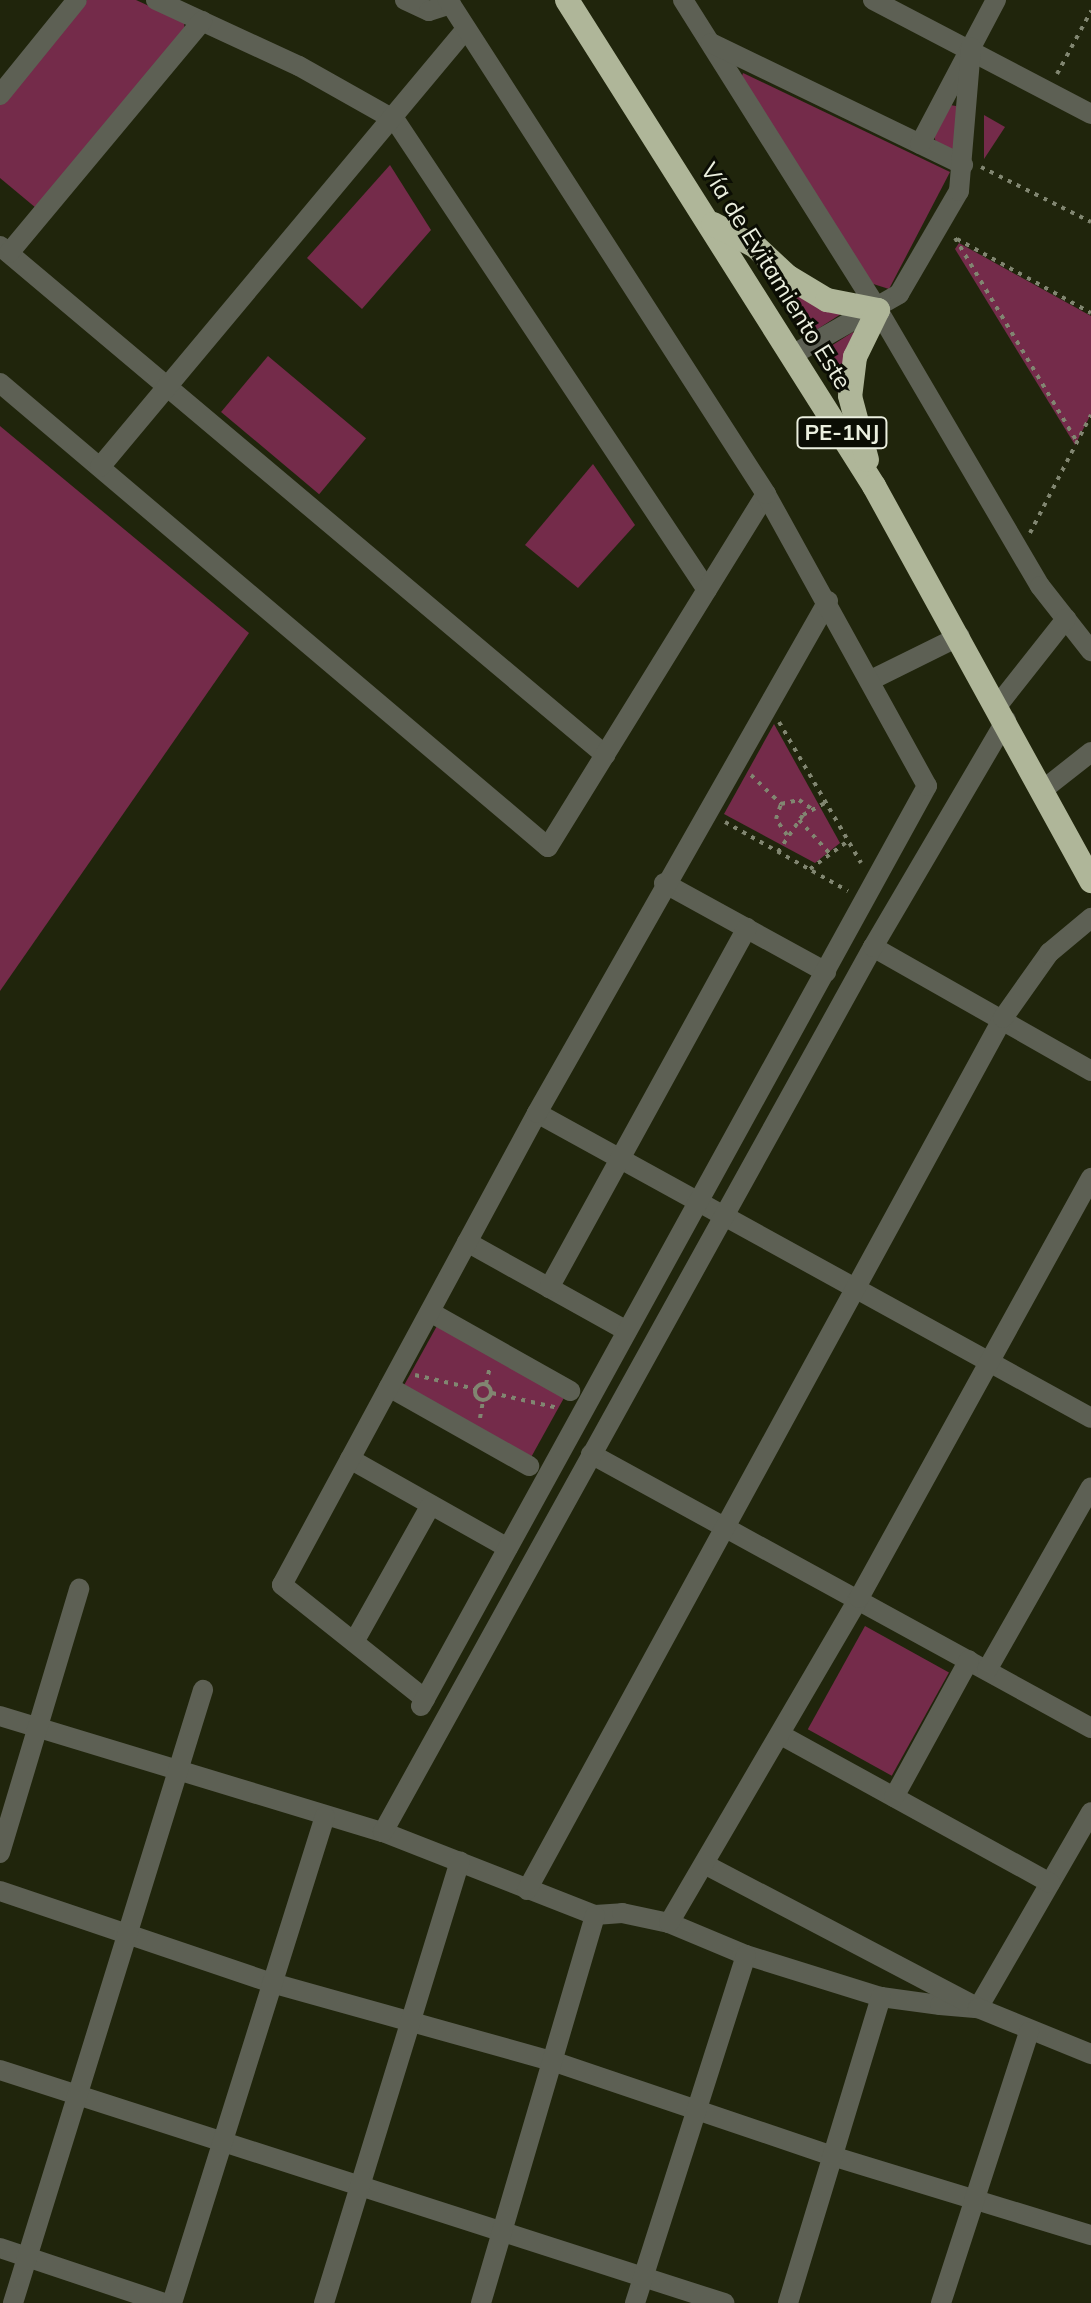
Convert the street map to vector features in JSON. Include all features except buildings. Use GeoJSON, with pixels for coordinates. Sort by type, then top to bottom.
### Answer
{"type":"FeatureCollection","features":[{"type":"Feature","properties":{"kind":"highway","name":"Vía de Evitamiento Este"},"geometry":{"type":"LineString","coordinates":[[567,0],[794,354],[874,486],[1002,712],[1091,881]]}},
{"type":"Feature","properties":{"kind":"highway"},"geometry":{"type":"LineString","coordinates":[[710,222],[755,246],[787,276],[827,300],[878,310],[855,357],[850,396],[874,486]]}},
{"type":"Feature","properties":{"kind":"street"},"geometry":{"type":"LineString","coordinates":[[0,95],[77,0]]}},
{"type":"Feature","properties":{"kind":"street"},"geometry":{"type":"LineString","coordinates":[[156,0],[299,66],[395,120],[707,590]]}},
{"type":"Feature","properties":{"kind":"street"},"geometry":{"type":"LineString","coordinates":[[405,0],[429,11],[450,2],[766,494],[828,601],[927,786],[423,1702],[282,1585],[664,883],[828,601]]}},
{"type":"Feature","properties":{"kind":"street"},"geometry":{"type":"LineString","coordinates":[[683,0],[878,310],[1020,552],[1091,651]]}},
{"type":"Feature","properties":{"kind":"street"},"geometry":{"type":"LineString","coordinates":[[873,0],[971,47],[1091,114]]}},
{"type":"Feature","properties":{"kind":"street"},"geometry":{"type":"LineString","coordinates":[[920,144],[996,0]]}},
{"type":"Feature","properties":{"kind":"street"},"geometry":{"type":"LineString","coordinates":[[202,21],[4,249],[605,755]]}},
{"type":"Feature","properties":{"kind":"street"},"geometry":{"type":"LineString","coordinates":[[100,467],[395,120],[466,29]]}},
{"type":"Feature","properties":{"kind":"street"},"geometry":{"type":"LineString","coordinates":[[709,42],[963,165]]}},
{"type":"Feature","properties":{"kind":"street"},"geometry":{"type":"LineString","coordinates":[[794,354],[878,310],[899,294],[946,233],[959,191],[963,165],[971,47]]}},
{"type":"Feature","properties":{"kind":"street"},"geometry":{"type":"LineString","coordinates":[[0,383],[548,847],[766,494]]}},
{"type":"Feature","properties":{"kind":"street"},"geometry":{"type":"LineString","coordinates":[[383,1832],[591,1454],[726,1217],[1002,712],[1066,619]]}},
{"type":"Feature","properties":{"kind":"street"},"geometry":{"type":"LineString","coordinates":[[871,680],[960,636]]}},
{"type":"Feature","properties":{"kind":"street"},"geometry":{"type":"LineString","coordinates":[[1044,789],[1091,752]]}},
{"type":"Feature","properties":{"kind":"street"},"geometry":{"type":"LineString","coordinates":[[664,883],[826,972]]}},
{"type":"Feature","properties":{"kind":"street"},"geometry":{"type":"LineString","coordinates":[[527,1890],[1003,1018],[1049,953],[1091,918]]}},
{"type":"Feature","properties":{"kind":"street"},"geometry":{"type":"LineString","coordinates":[[549,1288],[747,928]]}},
{"type":"Feature","properties":{"kind":"street"},"geometry":{"type":"LineString","coordinates":[[873,947],[1003,1018],[1091,1071]]}},
{"type":"Feature","properties":{"kind":"street"},"geometry":{"type":"LineString","coordinates":[[537,1113],[1091,1418]]}},
{"type":"Feature","properties":{"kind":"street"},"geometry":{"type":"LineString","coordinates":[[669,1923],[706,1865],[859,1598],[1091,1178]]}},
{"type":"Feature","properties":{"kind":"street"},"geometry":{"type":"LineString","coordinates":[[467,1242],[627,1331]]}},
{"type":"Feature","properties":{"kind":"street"},"geometry":{"type":"LineString","coordinates":[[430,1312],[565,1400]]}},
{"type":"Feature","properties":{"kind":"street"},"geometry":{"type":"LineString","coordinates":[[389,1387],[529,1466]]}},
{"type":"Feature","properties":{"kind":"street"},"geometry":{"type":"LineString","coordinates":[[591,1454],[726,1525],[1091,1728]]}},
{"type":"Feature","properties":{"kind":"street"},"geometry":{"type":"LineString","coordinates":[[350,1459],[508,1548]]}},
{"type":"Feature","properties":{"kind":"street"},"geometry":{"type":"LineString","coordinates":[[894,1797],[1091,1487]]}},
{"type":"Feature","properties":{"kind":"street"},"geometry":{"type":"LineString","coordinates":[[354,1642],[431,1505]]}},
{"type":"Feature","properties":{"kind":"street"},"geometry":{"type":"LineString","coordinates":[[0,1853],[79,1589]]}},
{"type":"Feature","properties":{"kind":"street"},"geometry":{"type":"LineString","coordinates":[[13,2303],[131,1936],[203,1690]]}},
{"type":"Feature","properties":{"kind":"street"},"geometry":{"type":"LineString","coordinates":[[0,1716],[180,1768],[383,1832],[595,1915],[622,1913],[669,1923],[746,1955],[881,1997],[978,2008]]}},
{"type":"Feature","properties":{"kind":"street"},"geometry":{"type":"LineString","coordinates":[[781,1735],[1050,1883]]}},
{"type":"Feature","properties":{"kind":"street"},"geometry":{"type":"LineString","coordinates":[[978,2008],[1091,1812]]}},
{"type":"Feature","properties":{"kind":"street"},"geometry":{"type":"LineString","coordinates":[[172,2303],[325,1816]]}},
{"type":"Feature","properties":{"kind":"street"},"geometry":{"type":"LineString","coordinates":[[324,2303],[408,2021],[460,1861]]}},
{"type":"Feature","properties":{"kind":"street"},"geometry":{"type":"LineString","coordinates":[[706,1865],[978,2008],[1029,2032],[1091,2054]]}},
{"type":"Feature","properties":{"kind":"street"},"geometry":{"type":"LineString","coordinates":[[0,1891],[272,1983],[555,2062],[832,2156],[975,2197],[1091,2235]]}},
{"type":"Feature","properties":{"kind":"street"},"geometry":{"type":"LineString","coordinates":[[481,2303],[555,2062],[595,1915]]}},
{"type":"Feature","properties":{"kind":"street"},"geometry":{"type":"LineString","coordinates":[[635,2303],[746,1955]]}},
{"type":"Feature","properties":{"kind":"street"},"geometry":{"type":"LineString","coordinates":[[788,2303],[881,1997]]}},
{"type":"Feature","properties":{"kind":"street"},"geometry":{"type":"LineString","coordinates":[[941,2303],[1029,2032]]}},
{"type":"Feature","properties":{"kind":"street"},"geometry":{"type":"LineString","coordinates":[[0,2070],[503,2235],[724,2303]]}},
{"type":"Feature","properties":{"kind":"street"},"geometry":{"type":"LineString","coordinates":[[0,2248],[164,2303]]}},
{"type":"Feature","properties":{"kind":"path"},"geometry":{"type":"LineString","coordinates":[[1048,90],[1091,11]]}},
{"type":"Feature","properties":{"kind":"path"},"geometry":{"type":"LineString","coordinates":[[963,165],[989,169],[1091,222]]}},
{"type":"Feature","properties":{"kind":"path"},"geometry":{"type":"LineString","coordinates":[[946,233],[1091,313]]}},
{"type":"Feature","properties":{"kind":"path"},"geometry":{"type":"LineString","coordinates":[[946,233],[1077,442]]}},
{"type":"Feature","properties":{"kind":"path"},"geometry":{"type":"LineString","coordinates":[[1020,552],[1091,415]]}},
{"type":"Feature","properties":{"kind":"path"},"geometry":{"type":"LineString","coordinates":[[767,702],[863,865]]}},
{"type":"Feature","properties":{"kind":"path"},"geometry":{"type":"LineString","coordinates":[[746,770],[781,804]]}},
{"type":"Feature","properties":{"kind":"path"},"geometry":{"type":"LineString","coordinates":[[781,804],[799,800],[812,809]]}},
{"type":"Feature","properties":{"kind":"path"},"geometry":{"type":"LineString","coordinates":[[778,852],[799,820],[826,802]]}},
{"type":"Feature","properties":{"kind":"path"},"geometry":{"type":"LineString","coordinates":[[781,804],[777,825],[787,835]]}},
{"type":"Feature","properties":{"kind":"path"},"geometry":{"type":"LineString","coordinates":[[705,810],[848,891]]}},
{"type":"Feature","properties":{"kind":"path"},"geometry":{"type":"LineString","coordinates":[[799,820],[830,854]]}},
{"type":"Feature","properties":{"kind":"path"},"geometry":{"type":"LineString","coordinates":[[810,869],[848,841]]}},
{"type":"Feature","properties":{"kind":"path"},"geometry":{"type":"LineString","coordinates":[[408,1373],[475,1389],[485,1383],[492,1393]]}},
{"type":"Feature","properties":{"kind":"path"},"geometry":{"type":"LineString","coordinates":[[475,1389],[480,1400],[492,1393],[565,1400]]}},
{"type":"Feature","properties":{"kind":"shaded area"},"geometry":{"type":"Polygon","coordinates":[[[87,0],[136,0],[184,22],[185,32],[36,208],[0,178],[0,105],[87,0]]]}},
{"type":"Feature","properties":{"kind":"shaded area"},"geometry":{"type":"Polygon","coordinates":[[[743,73],[950,172],[889,289],[867,282],[740,82],[743,73]]]}},
{"type":"Feature","properties":{"kind":"shaded area"},"geometry":{"type":"Polygon","coordinates":[[[950,105],[956,106],[958,143],[952,151],[938,149],[934,136],[950,105]]]}},
{"type":"Feature","properties":{"kind":"shaded area"},"geometry":{"type":"Polygon","coordinates":[[[984,115],[1005,127],[984,159],[984,115]]]}},
{"type":"Feature","properties":{"kind":"shaded area"},"geometry":{"type":"Polygon","coordinates":[[[390,165],[431,230],[362,309],[307,258],[390,165]]]}},
{"type":"Feature","properties":{"kind":"shaded area"},"geometry":{"type":"Polygon","coordinates":[[[959,243],[1091,316],[1091,414],[1075,445],[955,249],[959,243]]]}},
{"type":"Feature","properties":{"kind":"shaded area"},"geometry":{"type":"Polygon","coordinates":[[[775,276],[841,314],[813,332],[803,330],[770,280],[775,276]]]}},
{"type":"Feature","properties":{"kind":"shaded area"},"geometry":{"type":"Polygon","coordinates":[[[853,332],[857,337],[838,393],[820,353],[853,332]]]}},
{"type":"Feature","properties":{"kind":"shaded area"},"geometry":{"type":"Polygon","coordinates":[[[268,356],[366,438],[319,494],[221,412],[268,356]]]}},
{"type":"Feature","properties":{"kind":"shaded area"},"geometry":{"type":"Polygon","coordinates":[[[0,426],[249,633],[0,991],[0,426]]]}},
{"type":"Feature","properties":{"kind":"shaded area"},"geometry":{"type":"Polygon","coordinates":[[[593,464],[635,525],[578,588],[525,545],[593,464]]]}},
{"type":"Feature","properties":{"kind":"shaded area"},"geometry":{"type":"Polygon","coordinates":[[[774,724],[840,843],[815,863],[724,814],[774,724]]]}},
{"type":"Feature","properties":{"kind":"shaded area"},"geometry":{"type":"Polygon","coordinates":[[[438,1324],[566,1395],[531,1458],[403,1387],[438,1324]]]}},
{"type":"Feature","properties":{"kind":"shaded area"},"geometry":{"type":"Polygon","coordinates":[[[865,1626],[949,1673],[892,1776],[808,1729],[865,1626]]]}}]}
